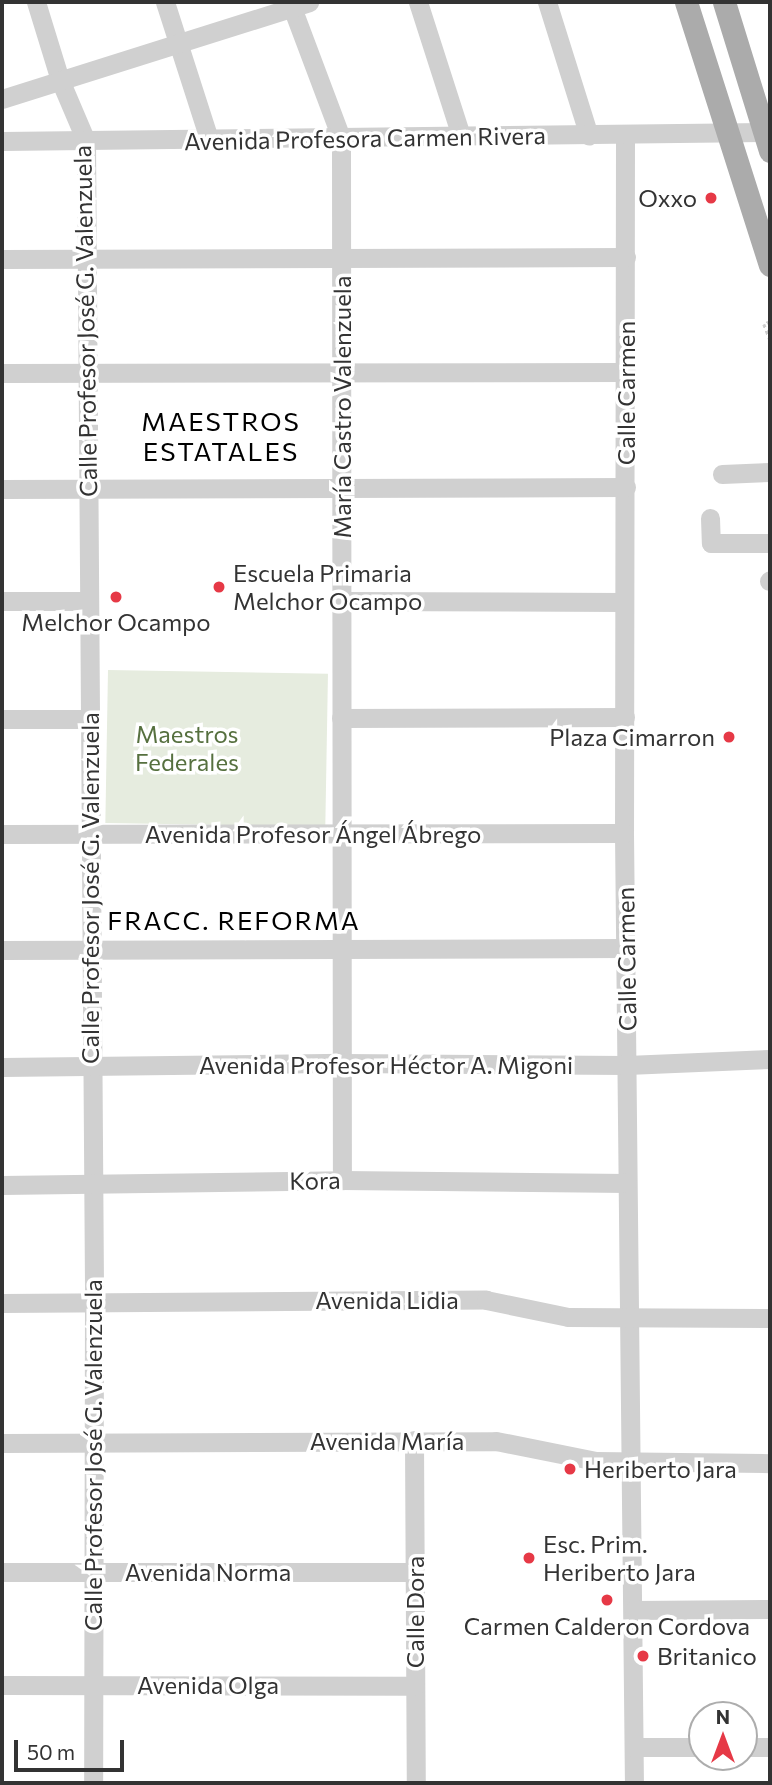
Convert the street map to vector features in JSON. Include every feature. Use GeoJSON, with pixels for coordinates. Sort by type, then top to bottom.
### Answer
{"type":"FeatureCollection","features":[{"type":"Feature","properties":{"kind":"main road"},"geometry":{"type":"LineString","coordinates":[[686,2],[770,265]]}},
{"type":"Feature","properties":{"kind":"main road"},"geometry":{"type":"LineString","coordinates":[[724,2],[768,138]]}},
{"type":"Feature","properties":{"kind":"street","name":"Calle Profesor José G. Valenzuela"},"geometry":{"type":"LineString","coordinates":[[36,2],[60,80],[86,141],[89,257],[87,601],[94,1301],[93,1783]]}},
{"type":"Feature","properties":{"kind":"street"},"geometry":{"type":"LineString","coordinates":[[165,2],[209,139]]}},
{"type":"Feature","properties":{"kind":"street"},"geometry":{"type":"LineString","coordinates":[[418,2],[461,136]]}},
{"type":"Feature","properties":{"kind":"street"},"geometry":{"type":"LineString","coordinates":[[547,2],[589,136]]}},
{"type":"Feature","properties":{"kind":"street"},"geometry":{"type":"LineString","coordinates":[[2,99],[297,4],[341,138]]}},
{"type":"Feature","properties":{"kind":"street","name":"Avenida Profesora Carmen Rivera"},"geometry":{"type":"LineString","coordinates":[[2,141],[625,136],[727,131],[768,138]]}},
{"type":"Feature","properties":{"kind":"street","name":"Calle Carmen"},"geometry":{"type":"LineString","coordinates":[[625,136],[624,833],[634,1783]]}},
{"type":"Feature","properties":{"kind":"street","name":"María Castro Valenzuela"},"geometry":{"type":"LineString","coordinates":[[341,138],[342,1180]]}},
{"type":"Feature","properties":{"kind":"street"},"geometry":{"type":"LineString","coordinates":[[2,259],[626,257]]}},
{"type":"Feature","properties":{"kind":"street"},"geometry":{"type":"LineString","coordinates":[[2,373],[626,372]]}},
{"type":"Feature","properties":{"kind":"street"},"geometry":{"type":"LineString","coordinates":[[722,474],[770,472]]}},
{"type":"Feature","properties":{"kind":"street"},"geometry":{"type":"LineString","coordinates":[[2,489],[626,486]]}},
{"type":"Feature","properties":{"kind":"street"},"geometry":{"type":"LineString","coordinates":[[710,518],[711,543],[770,543]]}},
{"type":"Feature","properties":{"kind":"street"},"geometry":{"type":"LineString","coordinates":[[2,601],[87,601]]}},
{"type":"Feature","properties":{"kind":"street"},"geometry":{"type":"LineString","coordinates":[[342,601],[624,602]]}},
{"type":"Feature","properties":{"kind":"street"},"geometry":{"type":"LineString","coordinates":[[341,718],[625,717]]}},
{"type":"Feature","properties":{"kind":"street"},"geometry":{"type":"LineString","coordinates":[[2,719],[88,719]]}},
{"type":"Feature","properties":{"kind":"street","name":"Avenida Profesor Ángel Ábrego"},"geometry":{"type":"LineString","coordinates":[[2,834],[624,833]]}},
{"type":"Feature","properties":{"kind":"street"},"geometry":{"type":"LineString","coordinates":[[2,950],[626,948]]}},
{"type":"Feature","properties":{"kind":"street","name":"Avenida Profesor Héctor A. Migoni"},"geometry":{"type":"LineString","coordinates":[[2,1067],[343,1063],[627,1065],[770,1059]]}},
{"type":"Feature","properties":{"kind":"street","name":"Kora"},"geometry":{"type":"LineString","coordinates":[[2,1185],[342,1180],[627,1183]]}},
{"type":"Feature","properties":{"kind":"street","name":"Avenida Lidia"},"geometry":{"type":"LineString","coordinates":[[2,1303],[486,1300],[568,1317],[629,1320],[770,1318]]}},
{"type":"Feature","properties":{"kind":"street","name":"Avenida María"},"geometry":{"type":"LineString","coordinates":[[2,1443],[414,1440],[505,1442],[578,1459],[631,1463],[770,1463]]}},
{"type":"Feature","properties":{"kind":"street","name":"Calle Dora"},"geometry":{"type":"LineString","coordinates":[[414,1440],[416,1783]]}},
{"type":"Feature","properties":{"kind":"street","name":"Avenida Norma"},"geometry":{"type":"LineString","coordinates":[[2,1572],[414,1572]]}},
{"type":"Feature","properties":{"kind":"street"},"geometry":{"type":"LineString","coordinates":[[634,1610],[770,1609]]}},
{"type":"Feature","properties":{"kind":"street","name":"Avenida Olga"},"geometry":{"type":"LineString","coordinates":[[2,1685],[415,1686]]}},
{"type":"Feature","properties":{"kind":"street"},"geometry":{"type":"LineString","coordinates":[[634,1747],[688,1747]]}},
{"type":"Feature","properties":{"kind":"path"},"geometry":{"type":"LineString","coordinates":[[770,322],[764,324],[770,340]]}},
{"type":"Feature","properties":{"kind":"green space","name":"Maestros Federales"},"geometry":{"type":"Polygon","coordinates":[[[108,670],[328,674],[325,827],[105,823],[108,670]]]}},
{"type":"Feature","properties":{"kind":"place","name":"Oxxo"},"geometry":{"type":"Point","coordinates":[711,198]}},
{"type":"Feature","properties":{"kind":"place","name":"Escuela Primaria Melchor Ocampo"},"geometry":{"type":"Point","coordinates":[219,587]}},
{"type":"Feature","properties":{"kind":"place","name":"Melchor Ocampo"},"geometry":{"type":"Point","coordinates":[116,597]}},
{"type":"Feature","properties":{"kind":"place","name":"Plaza Cimarron"},"geometry":{"type":"Point","coordinates":[729,737]}},
{"type":"Feature","properties":{"kind":"place","name":"Heriberto Jara"},"geometry":{"type":"Point","coordinates":[570,1469]}},
{"type":"Feature","properties":{"kind":"place","name":"Esc. Prim. Heriberto Jara"},"geometry":{"type":"Point","coordinates":[529,1558]}},
{"type":"Feature","properties":{"kind":"place","name":"Carmen Calderon Cordova"},"geometry":{"type":"Point","coordinates":[607,1600]}},
{"type":"Feature","properties":{"kind":"place","name":"Britanico"},"geometry":{"type":"Point","coordinates":[643,1656]}},
{"type":"Feature","properties":{"kind":"district","name":"MAESTROS ESTATALES"},"geometry":{"type":"Point","coordinates":[221,436]}},
{"type":"Feature","properties":{"kind":"district","name":"FRACC. REFORMA"},"geometry":{"type":"Point","coordinates":[234,920]}}]}
